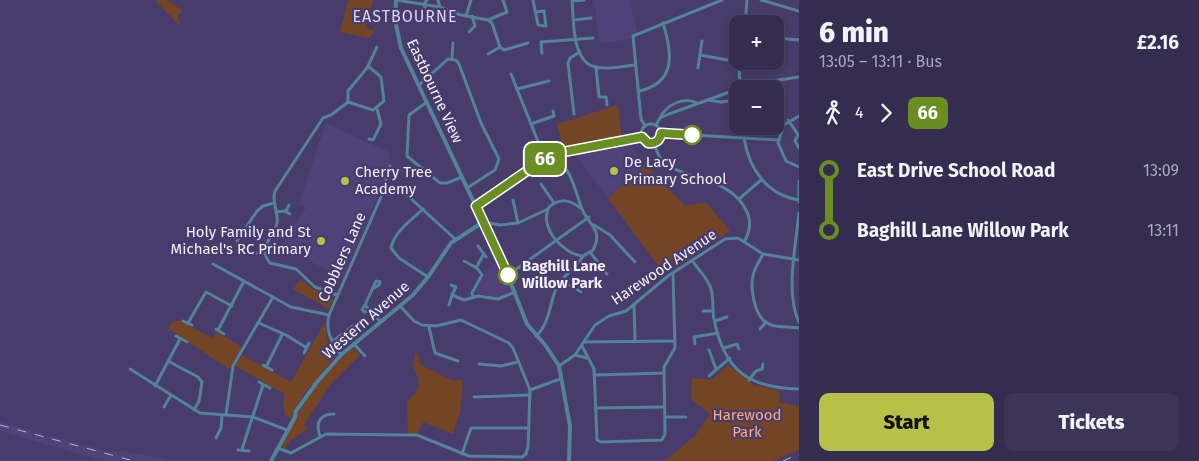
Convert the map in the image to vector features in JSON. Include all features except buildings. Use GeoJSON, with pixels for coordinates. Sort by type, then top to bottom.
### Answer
{"type":"FeatureCollection","features":[{"type":"Feature","properties":{"kind":"street"},"geometry":{"type":"LineString","coordinates":[[396,0],[441,7],[466,16],[475,16],[488,20],[492,23],[500,47],[506,51],[528,43]]}},
{"type":"Feature","properties":{"kind":"street","name":"Eastbourne View"},"geometry":{"type":"LineString","coordinates":[[396,0],[395,20],[398,39],[512,283],[527,324],[546,346],[559,366]]}},
{"type":"Feature","properties":{"kind":"street"},"geometry":{"type":"LineString","coordinates":[[424,4],[428,0]]}},
{"type":"Feature","properties":{"kind":"street"},"geometry":{"type":"LineString","coordinates":[[438,0],[441,7]]}},
{"type":"Feature","properties":{"kind":"street"},"geometry":{"type":"LineString","coordinates":[[466,16],[471,0]]}},
{"type":"Feature","properties":{"kind":"street"},"geometry":{"type":"LineString","coordinates":[[488,20],[507,12],[503,0]]}},
{"type":"Feature","properties":{"kind":"street"},"geometry":{"type":"LineString","coordinates":[[533,0],[539,26],[546,26],[544,11],[536,12]]}},
{"type":"Feature","properties":{"kind":"street"},"geometry":{"type":"LineString","coordinates":[[584,0],[572,1],[576,38],[580,52],[587,62],[596,67],[635,65]]}},
{"type":"Feature","properties":{"kind":"street"},"geometry":{"type":"LineString","coordinates":[[645,126],[641,119],[633,36],[722,0]]}},
{"type":"Feature","properties":{"kind":"street"},"geometry":{"type":"LineString","coordinates":[[746,15],[747,0]]}},
{"type":"Feature","properties":{"kind":"street"},"geometry":{"type":"LineString","coordinates":[[760,0],[799,11]]}},
{"type":"Feature","properties":{"kind":"street"},"geometry":{"type":"LineString","coordinates":[[424,4],[426,19],[430,23],[441,7]]}},
{"type":"Feature","properties":{"kind":"street"},"geometry":{"type":"LineString","coordinates":[[471,32],[475,26],[475,16]]}},
{"type":"Feature","properties":{"kind":"street"},"geometry":{"type":"LineString","coordinates":[[574,20],[591,18]]}},
{"type":"Feature","properties":{"kind":"street"},"geometry":{"type":"LineString","coordinates":[[639,91],[659,83],[667,72],[670,61],[662,23]]}},
{"type":"Feature","properties":{"kind":"street"},"geometry":{"type":"LineString","coordinates":[[542,53],[541,42],[593,38]]}},
{"type":"Feature","properties":{"kind":"street"},"geometry":{"type":"LineString","coordinates":[[784,39],[799,40]]}},
{"type":"Feature","properties":{"kind":"street"},"geometry":{"type":"LineString","coordinates":[[520,40],[522,45]]}},
{"type":"Feature","properties":{"kind":"street"},"geometry":{"type":"LineString","coordinates":[[698,68],[702,42]]}},
{"type":"Feature","properties":{"kind":"street"},"geometry":{"type":"LineString","coordinates":[[452,58],[453,43]]}},
{"type":"Feature","properties":{"kind":"street"},"geometry":{"type":"LineString","coordinates":[[337,296],[315,287],[296,269],[271,263],[264,253],[265,245],[276,226],[275,191],[323,118],[335,113],[348,102],[348,91],[368,66],[377,47]]}},
{"type":"Feature","properties":{"kind":"street"},"geometry":{"type":"LineString","coordinates":[[488,54],[500,47]]}},
{"type":"Feature","properties":{"kind":"street"},"geometry":{"type":"LineString","coordinates":[[574,114],[568,63],[570,58],[580,52]]}},
{"type":"Feature","properties":{"kind":"street"},"geometry":{"type":"LineString","coordinates":[[700,56],[729,60]]}},
{"type":"Feature","properties":{"kind":"street"},"geometry":{"type":"LineString","coordinates":[[419,85],[441,63],[452,58]]}},
{"type":"Feature","properties":{"kind":"street"},"geometry":{"type":"LineString","coordinates":[[452,58],[460,64],[481,123],[499,159],[495,170],[467,188]]}},
{"type":"Feature","properties":{"kind":"street"},"geometry":{"type":"LineString","coordinates":[[368,66],[381,78],[384,102],[377,109]]}},
{"type":"Feature","properties":{"kind":"street"},"geometry":{"type":"LineString","coordinates":[[596,67],[599,97],[606,96],[607,105]]}},
{"type":"Feature","properties":{"kind":"street"},"geometry":{"type":"LineString","coordinates":[[511,74],[545,159]]}},
{"type":"Feature","properties":{"kind":"street"},"geometry":{"type":"LineString","coordinates":[[777,80],[799,76]]}},
{"type":"Feature","properties":{"kind":"street"},"geometry":{"type":"LineString","coordinates":[[517,89],[549,81]]}},
{"type":"Feature","properties":{"kind":"street"},"geometry":{"type":"LineString","coordinates":[[660,118],[729,92]]}},
{"type":"Feature","properties":{"kind":"street"},"geometry":{"type":"LineString","coordinates":[[645,126],[656,124],[667,109],[675,104],[687,100],[697,103]]}},
{"type":"Feature","properties":{"kind":"street"},"geometry":{"type":"LineString","coordinates":[[707,100],[729,101]]}},
{"type":"Feature","properties":{"kind":"street"},"geometry":{"type":"LineString","coordinates":[[348,102],[377,109]]}},
{"type":"Feature","properties":{"kind":"street"},"geometry":{"type":"LineString","coordinates":[[427,102],[409,115],[407,156],[440,183],[447,183],[462,177]]}},
{"type":"Feature","properties":{"kind":"street"},"geometry":{"type":"LineString","coordinates":[[369,139],[375,141],[382,122],[377,109]]}},
{"type":"Feature","properties":{"kind":"street"},"geometry":{"type":"LineString","coordinates":[[531,124],[554,116],[553,111]]}},
{"type":"Feature","properties":{"kind":"street"},"geometry":{"type":"LineString","coordinates":[[799,116],[788,120],[780,130],[778,140],[782,155],[791,164],[799,168]]}},
{"type":"Feature","properties":{"kind":"street"},"geometry":{"type":"LineString","coordinates":[[788,120],[799,136],[795,141],[799,148]]}},
{"type":"Feature","properties":{"kind":"street"},"geometry":{"type":"LineString","coordinates":[[645,126],[642,137],[648,143],[654,143],[659,140],[661,133],[656,124]]}},
{"type":"Feature","properties":{"kind":"street"},"geometry":{"type":"LineString","coordinates":[[661,133],[778,140]]}},
{"type":"Feature","properties":{"kind":"street"},"geometry":{"type":"LineString","coordinates":[[476,206],[545,159],[571,149],[617,143],[642,137]]}},
{"type":"Feature","properties":{"kind":"street"},"geometry":{"type":"LineString","coordinates":[[744,138],[755,170],[761,180],[782,195],[799,200],[799,181]]}},
{"type":"Feature","properties":{"kind":"street"},"geometry":{"type":"LineString","coordinates":[[654,143],[658,155],[668,166],[721,185],[739,200],[749,217],[750,227],[744,242],[763,254],[797,260]]}},
{"type":"Feature","properties":{"kind":"street","name":"Cobblers Lane"},"geometry":{"type":"LineString","coordinates":[[341,355],[332,342],[328,331],[329,316],[385,185],[390,166]]}},
{"type":"Feature","properties":{"kind":"street"},"geometry":{"type":"LineString","coordinates":[[564,166],[571,175],[582,208]]}},
{"type":"Feature","properties":{"kind":"street"},"geometry":{"type":"LineString","coordinates":[[739,200],[761,180]]}},
{"type":"Feature","properties":{"kind":"street"},"geometry":{"type":"LineString","coordinates":[[541,184],[554,203]]}},
{"type":"Feature","properties":{"kind":"street"},"geometry":{"type":"LineString","coordinates":[[385,185],[407,196],[455,239]]}},
{"type":"Feature","properties":{"kind":"street"},"geometry":{"type":"LineString","coordinates":[[573,202],[578,195]]}},
{"type":"Feature","properties":{"kind":"street"},"geometry":{"type":"LineString","coordinates":[[513,200],[518,223]]}},
{"type":"Feature","properties":{"kind":"street"},"geometry":{"type":"LineString","coordinates":[[483,222],[500,224],[518,223],[548,209],[554,203],[564,200],[573,202],[582,208],[594,225],[597,238]]}},
{"type":"Feature","properties":{"kind":"street"},"geometry":{"type":"LineString","coordinates":[[238,244],[237,239],[249,226],[257,211],[263,206],[274,203]]}},
{"type":"Feature","properties":{"kind":"street"},"geometry":{"type":"LineString","coordinates":[[286,211],[289,205]]}},
{"type":"Feature","properties":{"kind":"street"},"geometry":{"type":"LineString","coordinates":[[548,209],[548,224],[556,240],[569,252],[583,256]]}},
{"type":"Feature","properties":{"kind":"street"},"geometry":{"type":"LineString","coordinates":[[423,210],[402,228],[393,240],[391,248],[399,258],[428,277]]}},
{"type":"Feature","properties":{"kind":"street"},"geometry":{"type":"LineString","coordinates":[[276,212],[286,211],[290,214]]}},
{"type":"Feature","properties":{"kind":"street"},"geometry":{"type":"LineString","coordinates":[[799,213],[793,305],[799,322]]}},
{"type":"Feature","properties":{"kind":"street"},"geometry":{"type":"LineString","coordinates":[[515,270],[589,217]]}},
{"type":"Feature","properties":{"kind":"street","name":"Western Avenue"},"geometry":{"type":"LineString","coordinates":[[278,448],[296,411],[309,392],[341,355],[401,307],[428,277],[455,239],[483,222]]}},
{"type":"Feature","properties":{"kind":"street"},"geometry":{"type":"LineString","coordinates":[[594,225],[607,232],[635,262]]}},
{"type":"Feature","properties":{"kind":"street"},"geometry":{"type":"LineString","coordinates":[[536,336],[545,327],[556,289],[561,280],[583,256],[590,252],[597,238],[607,232]]}},
{"type":"Feature","properties":{"kind":"street","name":"Harewood Avenue"},"geometry":{"type":"LineString","coordinates":[[559,366],[574,356],[590,331],[601,321],[634,304],[664,279],[692,260],[725,239],[735,237],[744,242]]}},
{"type":"Feature","properties":{"kind":"street"},"geometry":{"type":"LineString","coordinates":[[233,248],[238,244]]}},
{"type":"Feature","properties":{"kind":"street"},"geometry":{"type":"LineString","coordinates":[[238,244],[255,254],[264,253]]}},
{"type":"Feature","properties":{"kind":"street"},"geometry":{"type":"LineString","coordinates":[[476,268],[484,256],[478,246]]}},
{"type":"Feature","properties":{"kind":"street"},"geometry":{"type":"LineString","coordinates":[[590,252],[606,274]]}},
{"type":"Feature","properties":{"kind":"street"},"geometry":{"type":"LineString","coordinates":[[763,254],[754,272],[753,293],[760,317],[776,327],[791,326],[799,328]]}},
{"type":"Feature","properties":{"kind":"street"},"geometry":{"type":"LineString","coordinates":[[692,260],[709,284],[714,321],[718,334],[724,348],[738,369],[749,380],[761,385],[783,389],[799,389]]}},
{"type":"Feature","properties":{"kind":"street"},"geometry":{"type":"LineString","coordinates":[[467,261],[482,276],[472,293],[473,297]]}},
{"type":"Feature","properties":{"kind":"street"},"geometry":{"type":"LineString","coordinates":[[213,264],[243,283],[295,309],[309,310],[329,316]]}},
{"type":"Feature","properties":{"kind":"street"},"geometry":{"type":"LineString","coordinates":[[504,266],[515,270]]}},
{"type":"Feature","properties":{"kind":"street"},"geometry":{"type":"LineString","coordinates":[[512,283],[516,278],[515,270]]}},
{"type":"Feature","properties":{"kind":"street"},"geometry":{"type":"LineString","coordinates":[[673,273],[674,285],[675,341],[675,348],[666,362],[664,373],[665,434],[662,440],[601,442],[595,437],[595,375],[582,344],[675,341]]}},
{"type":"Feature","properties":{"kind":"street"},"geometry":{"type":"LineString","coordinates":[[664,279],[674,285]]}},
{"type":"Feature","properties":{"kind":"street"},"geometry":{"type":"LineString","coordinates":[[561,280],[581,292]]}},
{"type":"Feature","properties":{"kind":"street"},"geometry":{"type":"LineString","coordinates":[[224,334],[217,329],[232,306],[243,283]]}},
{"type":"Feature","properties":{"kind":"street"},"geometry":{"type":"LineString","coordinates":[[449,305],[456,287],[452,285]]}},
{"type":"Feature","properties":{"kind":"street"},"geometry":{"type":"LineString","coordinates":[[374,288],[365,305],[382,323]]}},
{"type":"Feature","properties":{"kind":"street"},"geometry":{"type":"LineString","coordinates":[[183,321],[190,324],[206,292],[232,306]]}},
{"type":"Feature","properties":{"kind":"street"},"geometry":{"type":"LineString","coordinates":[[452,295],[464,300],[473,297],[498,299],[515,292]]}},
{"type":"Feature","properties":{"kind":"street"},"geometry":{"type":"LineString","coordinates":[[216,438],[224,415],[229,371],[273,298]]}},
{"type":"Feature","properties":{"kind":"street"},"geometry":{"type":"LineString","coordinates":[[634,304],[635,341]]}},
{"type":"Feature","properties":{"kind":"street"},"geometry":{"type":"LineString","coordinates":[[271,461],[278,448],[291,453],[320,436],[412,435],[472,456],[522,457],[527,452],[530,390],[513,348],[509,343],[461,320],[429,327],[414,322],[401,307]]}},
{"type":"Feature","properties":{"kind":"street"},"geometry":{"type":"LineString","coordinates":[[703,312],[713,311]]}},
{"type":"Feature","properties":{"kind":"street"},"geometry":{"type":"LineString","coordinates":[[714,321],[727,317]]}},
{"type":"Feature","properties":{"kind":"street"},"geometry":{"type":"LineString","coordinates":[[791,326],[796,317]]}},
{"type":"Feature","properties":{"kind":"street"},"geometry":{"type":"LineString","coordinates":[[760,328],[766,322]]}},
{"type":"Feature","properties":{"kind":"street"},"geometry":{"type":"LineString","coordinates":[[259,323],[297,341],[307,348]]}},
{"type":"Feature","properties":{"kind":"street"},"geometry":{"type":"LineString","coordinates":[[332,342],[344,329],[352,326]]}},
{"type":"Feature","properties":{"kind":"street"},"geometry":{"type":"LineString","coordinates":[[429,327],[436,353],[458,361]]}},
{"type":"Feature","properties":{"kind":"street"},"geometry":{"type":"LineString","coordinates":[[695,344],[694,337],[718,334]]}},
{"type":"Feature","properties":{"kind":"street"},"geometry":{"type":"LineString","coordinates":[[272,370],[265,366],[282,335]]}},
{"type":"Feature","properties":{"kind":"street"},"geometry":{"type":"LineString","coordinates":[[176,336],[187,342]]}},
{"type":"Feature","properties":{"kind":"street"},"geometry":{"type":"LineString","coordinates":[[155,386],[180,338]]}},
{"type":"Feature","properties":{"kind":"street"},"geometry":{"type":"LineString","coordinates":[[304,353],[309,343]]}},
{"type":"Feature","properties":{"kind":"street"},"geometry":{"type":"LineString","coordinates":[[354,344],[365,356]]}},
{"type":"Feature","properties":{"kind":"street"},"geometry":{"type":"LineString","coordinates":[[724,348],[737,344],[739,349]]}},
{"type":"Feature","properties":{"kind":"street"},"geometry":{"type":"LineString","coordinates":[[709,350],[716,369]]}},
{"type":"Feature","properties":{"kind":"street"},"geometry":{"type":"LineString","coordinates":[[574,356],[588,358]]}},
{"type":"Feature","properties":{"kind":"street"},"geometry":{"type":"LineString","coordinates":[[710,376],[730,358]]}},
{"type":"Feature","properties":{"kind":"street"},"geometry":{"type":"LineString","coordinates":[[168,361],[198,377],[202,382],[200,401],[194,410]]}},
{"type":"Feature","properties":{"kind":"street"},"geometry":{"type":"LineString","coordinates":[[479,364],[501,366],[518,362]]}},
{"type":"Feature","properties":{"kind":"street"},"geometry":{"type":"LineString","coordinates":[[749,380],[756,371],[762,369],[763,364]]}},
{"type":"Feature","properties":{"kind":"street"},"geometry":{"type":"LineString","coordinates":[[559,366],[570,426],[569,461]]}},
{"type":"Feature","properties":{"kind":"street"},"geometry":{"type":"LineString","coordinates":[[130,369],[194,410],[206,414],[253,417],[287,430]]}},
{"type":"Feature","properties":{"kind":"street"},"geometry":{"type":"LineString","coordinates":[[133,376],[135,372]]}},
{"type":"Feature","properties":{"kind":"street"},"geometry":{"type":"LineString","coordinates":[[595,375],[664,373]]}},
{"type":"Feature","properties":{"kind":"street"},"geometry":{"type":"LineString","coordinates":[[530,390],[560,379]]}},
{"type":"Feature","properties":{"kind":"street"},"geometry":{"type":"LineString","coordinates":[[249,452],[240,449],[253,417],[261,384],[270,388]]}},
{"type":"Feature","properties":{"kind":"street"},"geometry":{"type":"LineString","coordinates":[[164,407],[171,395]]}},
{"type":"Feature","properties":{"kind":"street"},"geometry":{"type":"LineString","coordinates":[[474,397],[529,395]]}},
{"type":"Feature","properties":{"kind":"street"},"geometry":{"type":"LineString","coordinates":[[595,408],[664,407]]}},
{"type":"Feature","properties":{"kind":"street"},"geometry":{"type":"LineString","coordinates":[[320,436],[318,430],[320,419],[328,414],[334,414]]}},
{"type":"Feature","properties":{"kind":"street"},"geometry":{"type":"LineString","coordinates":[[664,417],[686,417]]}},
{"type":"Feature","properties":{"kind":"street"},"geometry":{"type":"LineString","coordinates":[[462,454],[471,428],[529,428]]}},
{"type":"Feature","properties":{"kind":"shaded area"},"geometry":{"type":"Polygon","coordinates":[[[594,0],[629,0],[637,31],[632,34],[630,39],[600,44],[594,0]]]}},
{"type":"Feature","properties":{"kind":"shaded area","name":"Cherry Tree Academy"},"geometry":{"type":"Polygon","coordinates":[[[326,123],[389,152],[389,168],[342,279],[282,245],[306,208],[299,204],[326,123]]]}},
{"type":"Feature","properties":{"kind":"shaded area","name":"De Lacy Primary School"},"geometry":{"type":"Polygon","coordinates":[[[627,143],[646,165],[608,198],[572,151],[627,143]]]}},
{"type":"Feature","properties":{"kind":"shaded area"},"geometry":{"type":"Polygon","coordinates":[[[498,261],[513,292],[497,298],[475,292],[487,269],[498,261]]]}},
{"type":"Feature","properties":{"kind":"shaded area"},"geometry":{"type":"Polygon","coordinates":[[[0,422],[110,452],[124,451],[167,459],[167,461],[103,461],[0,431],[0,422]]]}},
{"type":"Feature","properties":{"kind":"green space"},"geometry":{"type":"Polygon","coordinates":[[[155,0],[167,0],[182,10],[178,16],[180,26],[155,0]]]}},
{"type":"Feature","properties":{"kind":"green space"},"geometry":{"type":"Polygon","coordinates":[[[348,0],[373,0],[366,27],[371,30],[377,28],[369,38],[340,32],[348,0]]]}},
{"type":"Feature","properties":{"kind":"green space"},"geometry":{"type":"Polygon","coordinates":[[[618,105],[622,139],[563,148],[557,124],[618,105]]]}},
{"type":"Feature","properties":{"kind":"green space"},"geometry":{"type":"Polygon","coordinates":[[[646,165],[685,206],[706,202],[730,231],[676,268],[670,260],[659,267],[608,198],[646,165]]]}},
{"type":"Feature","properties":{"kind":"green space"},"geometry":{"type":"Polygon","coordinates":[[[301,279],[312,289],[334,297],[329,309],[293,289],[301,279]]]}},
{"type":"Feature","properties":{"kind":"green space"},"geometry":{"type":"Polygon","coordinates":[[[173,321],[181,321],[212,338],[216,332],[242,347],[229,369],[169,329],[173,321]]]}},
{"type":"Feature","properties":{"kind":"green space"},"geometry":{"type":"Polygon","coordinates":[[[325,322],[327,339],[336,353],[335,357],[303,395],[291,418],[285,415],[283,403],[285,394],[235,366],[242,355],[291,382],[325,322]]]}},
{"type":"Feature","properties":{"kind":"green space"},"geometry":{"type":"Polygon","coordinates":[[[354,348],[360,355],[330,385],[304,425],[309,428],[290,441],[285,449],[281,446],[312,392],[331,369],[354,348]]]}},
{"type":"Feature","properties":{"kind":"green space"},"geometry":{"type":"Polygon","coordinates":[[[416,349],[421,365],[453,381],[460,379],[463,382],[460,412],[453,434],[423,422],[417,435],[408,435],[407,402],[418,390],[419,380],[413,366],[416,349]]]}},
{"type":"Feature","properties":{"kind":"green space","name":"Harewood Park"},"geometry":{"type":"Polygon","coordinates":[[[728,365],[754,385],[780,391],[779,402],[799,406],[799,450],[772,461],[665,461],[695,436],[710,414],[691,399],[692,378],[711,380],[728,365]]]}},
{"type":"Feature","properties":{"kind":"railway"},"geometry":{"type":"LineString","coordinates":[[0,425],[134,461]]}},
{"type":"Feature","properties":{"kind":"railway"},"geometry":{"type":"LineString","coordinates":[[783,461],[799,454]]}},
{"type":"Feature","properties":{"kind":"bus line","name":"66"},"geometry":{"type":"LineString","coordinates":[[508,275],[476,206],[545,159],[564,151],[623,142],[642,137],[651,144],[659,140],[661,133],[692,135]]}},
{"type":"Feature","properties":{"kind":"place","name":"De Lacy Primary School"},"geometry":{"type":"Point","coordinates":[614,171]}},
{"type":"Feature","properties":{"kind":"place","name":"Cherry Tree Academy"},"geometry":{"type":"Point","coordinates":[345,181]}},
{"type":"Feature","properties":{"kind":"place","name":"Holy Family and St Michael's RC Primary"},"geometry":{"type":"Point","coordinates":[321,241]}},
{"type":"Feature","properties":{"kind":"place","name":"Baghill Lane Willow Park"},"geometry":{"type":"Point","coordinates":[508,275]}},
{"type":"Feature","properties":{"kind":"district","name":"EASTBOURNE"},"geometry":{"type":"Point","coordinates":[405,16]}}]}
